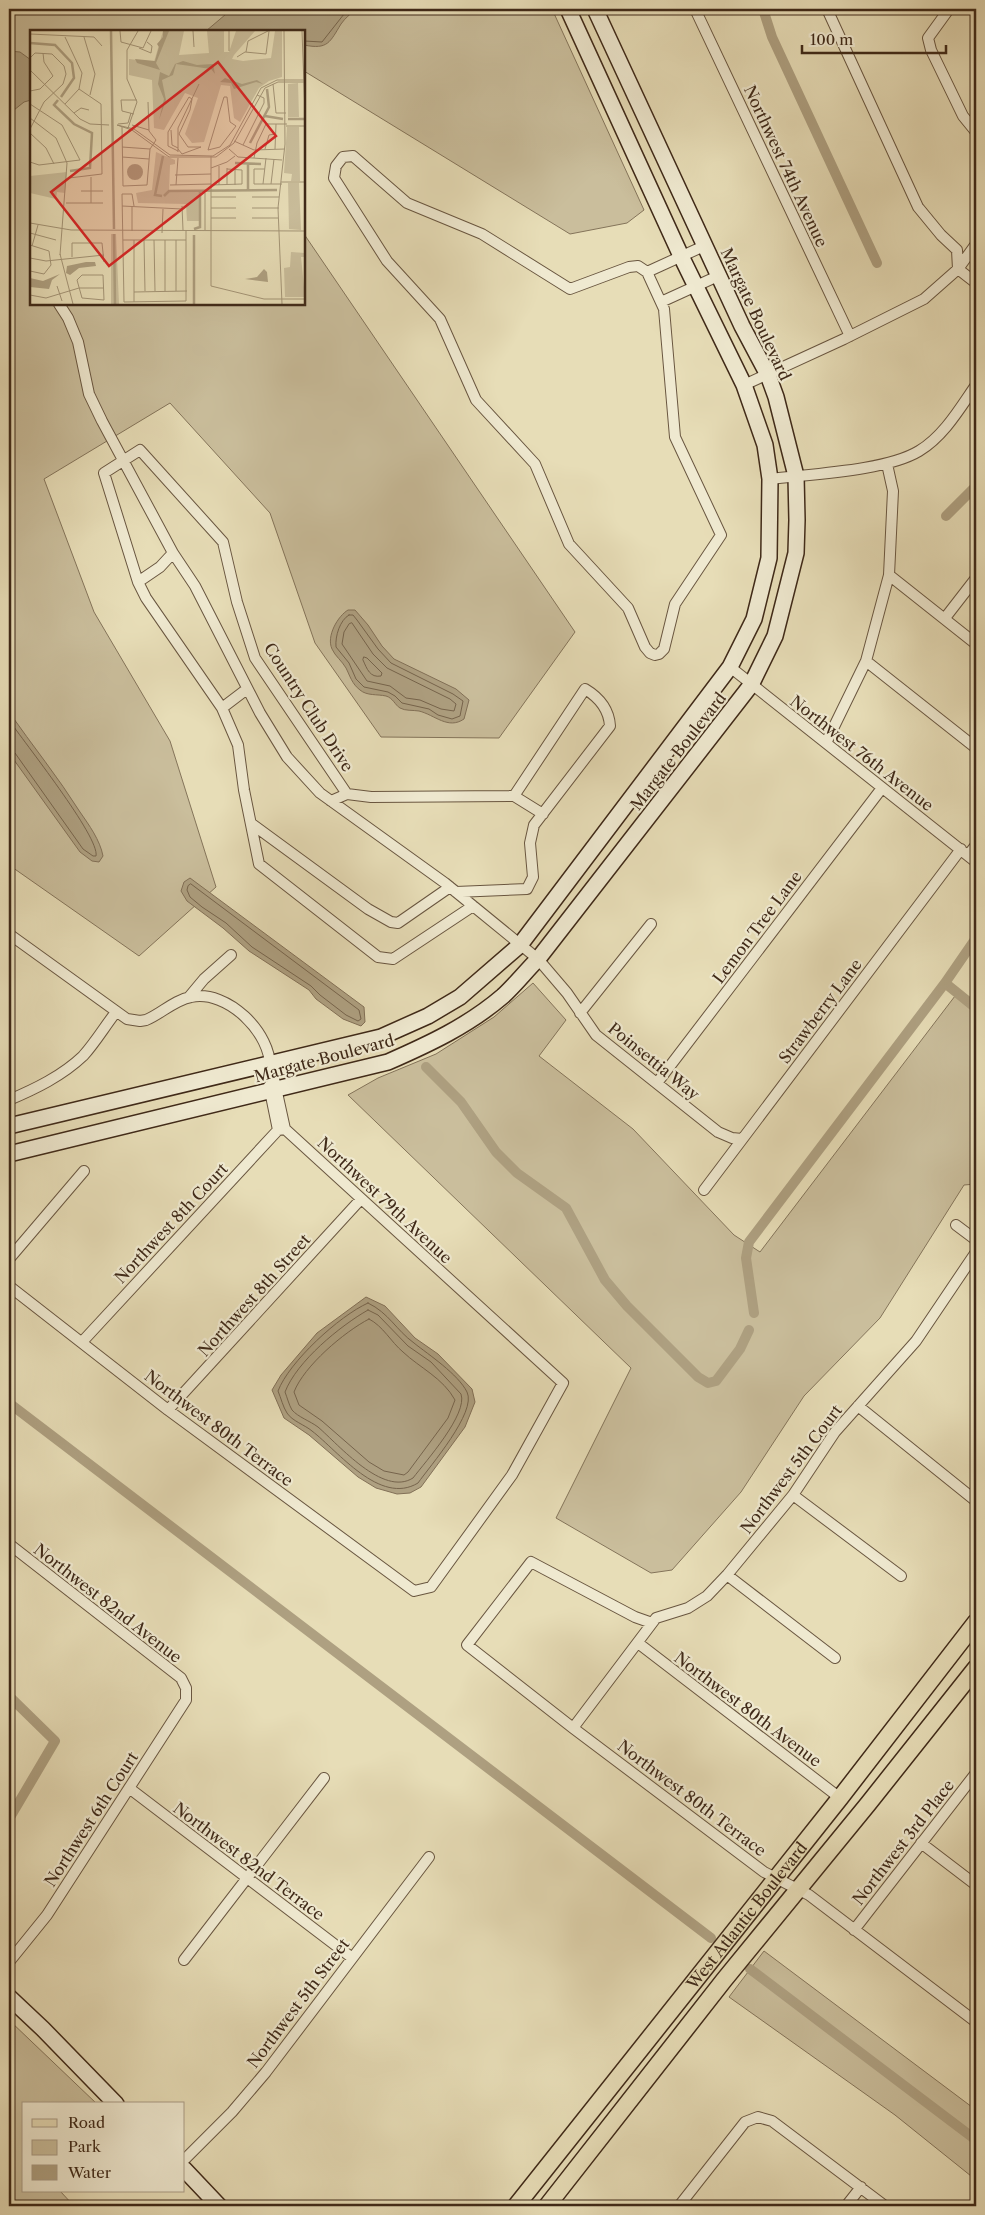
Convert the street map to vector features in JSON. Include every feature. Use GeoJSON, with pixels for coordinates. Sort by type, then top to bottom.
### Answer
{"type":"FeatureCollection","features":[{"type":"Feature","properties":{"kind":"main road","name":"West Atlantic Boulevard"},"geometry":{"type":"LineString","coordinates":[[516,2206],[741,1920],[840,1798],[976,1622]]}},
{"type":"Feature","properties":{"kind":"main road","name":"West Atlantic Boulevard"},"geometry":{"type":"LineString","coordinates":[[547,2206],[724,1980],[976,1668]]}},
{"type":"Feature","properties":{"kind":"street","name":"Margate Boulevard"},"geometry":{"type":"LineString","coordinates":[[9,1126],[381,1037],[428,1016],[460,997],[520,945],[730,667],[754,619],[770,558],[770,479],[765,445],[744,385],[695,286],[568,9]]}},
{"type":"Feature","properties":{"kind":"street","name":"Margate Boulevard"},"geometry":{"type":"LineString","coordinates":[[9,1154],[273,1090],[307,1080],[388,1062],[438,1040],[472,1020],[504,995],[538,959],[752,685],[775,636],[796,553],[796,476],[768,375],[718,276],[595,9]]}},
{"type":"Feature","properties":{"kind":"street","name":"Northwest 74th Avenue"},"geometry":{"type":"LineString","coordinates":[[695,9],[850,336]]}},
{"type":"Feature","properties":{"kind":"street"},"geometry":{"type":"LineString","coordinates":[[827,9],[918,206],[941,236],[957,250],[958,269],[976,284]]}},
{"type":"Feature","properties":{"kind":"street"},"geometry":{"type":"LineString","coordinates":[[949,9],[928,38],[931,50],[963,116],[976,132]]}},
{"type":"Feature","properties":{"kind":"street"},"geometry":{"type":"LineString","coordinates":[[353,156],[407,203],[482,234],[570,289],[629,267],[638,266],[647,272],[664,309],[675,437],[721,535],[676,604],[664,649],[660,654],[654,655],[645,647],[628,608],[569,544],[535,464],[476,400],[440,319],[388,261],[334,178],[336,166],[342,158],[353,156]]}},
{"type":"Feature","properties":{"kind":"street"},"geometry":{"type":"LineString","coordinates":[[744,385],[924,299],[958,269],[976,244]]}},
{"type":"Feature","properties":{"kind":"street"},"geometry":{"type":"LineString","coordinates":[[647,272],[704,246]]}},
{"type":"Feature","properties":{"kind":"street"},"geometry":{"type":"LineString","coordinates":[[661,302],[718,276]]}},
{"type":"Feature","properties":{"kind":"street"},"geometry":{"type":"LineString","coordinates":[[60,305],[68,318],[78,342],[89,394],[173,553],[195,586],[247,689],[287,757],[320,793],[453,890],[520,945]]}},
{"type":"Feature","properties":{"kind":"street"},"geometry":{"type":"LineString","coordinates":[[770,479],[887,464],[919,451],[944,429],[976,385]]}},
{"type":"Feature","properties":{"kind":"street","name":"Country Club Drive"},"geometry":{"type":"LineString","coordinates":[[347,794],[255,658],[237,602],[224,542],[140,450],[104,473],[138,582],[146,598],[222,708],[238,745],[244,790],[260,864],[378,957],[393,959],[473,906]]}},
{"type":"Feature","properties":{"kind":"street"},"geometry":{"type":"LineString","coordinates":[[826,743],[866,661],[889,575],[893,491],[887,464]]}},
{"type":"Feature","properties":{"kind":"street"},"geometry":{"type":"LineString","coordinates":[[138,582],[160,567],[173,553]]}},
{"type":"Feature","properties":{"kind":"street"},"geometry":{"type":"LineString","coordinates":[[889,575],[976,644]]}},
{"type":"Feature","properties":{"kind":"street"},"geometry":{"type":"LineString","coordinates":[[945,618],[976,578]]}},
{"type":"Feature","properties":{"kind":"street"},"geometry":{"type":"LineString","coordinates":[[866,661],[976,748]]}},
{"type":"Feature","properties":{"kind":"street","name":"Northwest 76th Avenue"},"geometry":{"type":"LineString","coordinates":[[730,667],[968,856]]}},
{"type":"Feature","properties":{"kind":"street"},"geometry":{"type":"LineString","coordinates":[[222,708],[247,689]]}},
{"type":"Feature","properties":{"kind":"street"},"geometry":{"type":"LineString","coordinates":[[252,824],[368,909],[391,922],[398,923],[453,890],[527,889],[533,877],[530,843],[534,825],[543,814],[610,726],[609,714],[595,695],[586,690],[514,796],[543,814]]}},
{"type":"Feature","properties":{"kind":"street","name":"Lemon Tree Lane"},"geometry":{"type":"LineString","coordinates":[[657,1083],[882,788]]}},
{"type":"Feature","properties":{"kind":"street","name":"Country Club Drive"},"geometry":{"type":"LineString","coordinates":[[331,801],[347,794],[372,797],[514,796]]}},
{"type":"Feature","properties":{"kind":"street"},"geometry":{"type":"LineString","coordinates":[[968,856],[976,845]]}},
{"type":"Feature","properties":{"kind":"street","name":"Strawberry Lane"},"geometry":{"type":"LineString","coordinates":[[704,1190],[742,1139],[968,856]]}},
{"type":"Feature","properties":{"kind":"street"},"geometry":{"type":"LineString","coordinates":[[580,1014],[651,924]]}},
{"type":"Feature","properties":{"kind":"street"},"geometry":{"type":"LineString","coordinates":[[9,934],[116,1012],[127,1019],[140,1022],[154,1017],[189,997],[204,979],[231,955]]}},
{"type":"Feature","properties":{"kind":"street","name":"Poinsettia Way"},"geometry":{"type":"LineString","coordinates":[[520,945],[538,959],[567,993],[596,1035],[718,1132],[732,1138],[742,1139]]}},
{"type":"Feature","properties":{"kind":"street"},"geometry":{"type":"LineString","coordinates":[[189,997],[209,997],[222,1002],[250,1020],[261,1034],[270,1056],[273,1090],[281,1129]]}},
{"type":"Feature","properties":{"kind":"street"},"geometry":{"type":"LineString","coordinates":[[9,1100],[36,1088],[84,1055],[116,1012]]}},
{"type":"Feature","properties":{"kind":"street","name":"Northwest 79th Avenue"},"geometry":{"type":"LineString","coordinates":[[281,1129],[361,1199],[562,1383],[512,1475],[431,1587],[414,1591]]}},
{"type":"Feature","properties":{"kind":"street","name":"Northwest 8th Court"},"geometry":{"type":"LineString","coordinates":[[82,1342],[281,1129]]}},
{"type":"Feature","properties":{"kind":"street"},"geometry":{"type":"LineString","coordinates":[[9,1259],[84,1171]]}},
{"type":"Feature","properties":{"kind":"street","name":"Northwest 8th Street"},"geometry":{"type":"LineString","coordinates":[[168,1410],[361,1199]]}},
{"type":"Feature","properties":{"kind":"street"},"geometry":{"type":"LineString","coordinates":[[956,1225],[976,1240]]}},
{"type":"Feature","properties":{"kind":"street","name":"Northwest 5th Court"},"geometry":{"type":"LineString","coordinates":[[573,1728],[656,1618],[688,1608],[706,1596],[727,1575],[793,1495],[834,1432],[916,1341],[976,1252]]}},
{"type":"Feature","properties":{"kind":"street","name":"Northwest 80th Terrace"},"geometry":{"type":"LineString","coordinates":[[9,1286],[168,1410],[414,1591]]}},
{"type":"Feature","properties":{"kind":"street"},"geometry":{"type":"LineString","coordinates":[[858,1406],[976,1501]]}},
{"type":"Feature","properties":{"kind":"street"},"geometry":{"type":"LineString","coordinates":[[793,1495],[901,1576]]}},
{"type":"Feature","properties":{"kind":"street","name":"Northwest 82nd Avenue"},"geometry":{"type":"LineString","coordinates":[[9,1544],[180,1678],[186,1688]]}},
{"type":"Feature","properties":{"kind":"street","name":"Northwest 80th Terrace"},"geometry":{"type":"LineString","coordinates":[[652,1623],[635,1618],[531,1562],[466,1644],[573,1728],[775,1879],[809,1895],[976,2022]]}},
{"type":"Feature","properties":{"kind":"street"},"geometry":{"type":"LineString","coordinates":[[727,1575],[835,1658]]}},
{"type":"Feature","properties":{"kind":"street","name":"Northwest 80th Avenue"},"geometry":{"type":"LineString","coordinates":[[638,1643],[840,1798]]}},
{"type":"Feature","properties":{"kind":"street","name":"Northwest 6th Court"},"geometry":{"type":"LineString","coordinates":[[9,1962],[47,1914],[186,1700],[186,1688]]}},
{"type":"Feature","properties":{"kind":"street","name":"Northwest 3rd Place"},"geometry":{"type":"LineString","coordinates":[[854,1930],[976,1773]]}},
{"type":"Feature","properties":{"kind":"street"},"geometry":{"type":"LineString","coordinates":[[184,1960],[324,1778]]}},
{"type":"Feature","properties":{"kind":"street","name":"Northwest 82nd Terrace"},"geometry":{"type":"LineString","coordinates":[[129,1788],[351,1957]]}},
{"type":"Feature","properties":{"kind":"street"},"geometry":{"type":"LineString","coordinates":[[921,1843],[976,1885]]}},
{"type":"Feature","properties":{"kind":"street","name":"Northwest 5th Street"},"geometry":{"type":"LineString","coordinates":[[185,2159],[232,2112],[266,2072],[428,1857]]}},
{"type":"Feature","properties":{"kind":"street"},"geometry":{"type":"LineString","coordinates":[[9,1997],[114,2102]]}},
{"type":"Feature","properties":{"kind":"street"},"geometry":{"type":"LineString","coordinates":[[678,2206],[745,2122],[758,2117],[772,2121],[885,2206]]}},
{"type":"Feature","properties":{"kind":"street"},"geometry":{"type":"LineString","coordinates":[[185,2170],[219,2205]]}},
{"type":"Feature","properties":{"kind":"street"},"geometry":{"type":"LineString","coordinates":[[846,2206],[861,2187]]}},
{"type":"Feature","properties":{"kind":"green space"},"geometry":{"type":"Polygon","coordinates":[[[9,9],[552,9],[644,210],[627,223],[570,234],[305,72],[305,30],[30,30],[30,305],[305,305],[305,235],[575,632],[499,738],[381,737],[315,643],[270,513],[170,403],[44,479],[94,612],[170,741],[216,887],[139,956],[9,865],[9,9]]]}},
{"type":"Feature","properties":{"kind":"green space"},"geometry":{"type":"Polygon","coordinates":[[[533,983],[566,1020],[539,1056],[633,1129],[734,1235],[760,1252],[955,996],[976,1013],[976,1184],[964,1185],[880,1318],[804,1396],[741,1492],[672,1570],[651,1573],[556,1518],[631,1368],[348,1095],[378,1078],[436,1054],[494,1017],[533,983]]]}},
{"type":"Feature","properties":{"kind":"green space"},"geometry":{"type":"Polygon","coordinates":[[[764,1951],[976,2110],[976,2180],[895,2115],[729,1997],[764,1951]]]}},
{"type":"Feature","properties":{"kind":"green space"},"geometry":{"type":"Polygon","coordinates":[[[9,2020],[95,2102],[22,2102],[22,2192],[61,2192],[74,2206],[9,2206],[9,2020]]]}},
{"type":"Feature","properties":{"kind":"water"},"geometry":{"type":"Polygon","coordinates":[[[232,9],[355,9],[343,22],[331,40],[318,46],[305,45],[305,30],[207,30],[232,9]]]}},
{"type":"Feature","properties":{"kind":"water"},"geometry":{"type":"Polygon","coordinates":[[[9,51],[20,52],[30,59],[30,100],[24,102],[9,114],[9,51]]]}},
{"type":"Feature","properties":{"kind":"water"},"geometry":{"type":"Polygon","coordinates":[[[348,610],[355,610],[394,659],[456,689],[469,700],[464,719],[452,723],[441,721],[419,711],[402,709],[388,697],[366,693],[357,688],[344,665],[333,652],[331,644],[334,627],[340,617],[348,610]]]}},
{"type":"Feature","properties":{"kind":"water"},"geometry":{"type":"Polygon","coordinates":[[[9,712],[63,786],[94,833],[103,856],[99,862],[92,861],[80,852],[9,753],[9,712]]]}},
{"type":"Feature","properties":{"kind":"water"},"geometry":{"type":"Polygon","coordinates":[[[190,878],[364,1007],[365,1022],[361,1026],[343,1019],[316,999],[309,990],[249,951],[223,928],[187,901],[181,891],[184,882],[190,878]]]}},
{"type":"Feature","properties":{"kind":"water"},"geometry":{"type":"Polygon","coordinates":[[[366,1297],[385,1306],[415,1338],[438,1354],[472,1389],[475,1402],[465,1427],[421,1487],[410,1493],[397,1494],[376,1488],[358,1477],[309,1435],[284,1418],[272,1390],[281,1375],[317,1333],[366,1297]]]}},
{"type":"Feature","properties":{"kind":"waterway"},"geometry":{"type":"LineString","coordinates":[[763,9],[772,37],[877,263]]}},
{"type":"Feature","properties":{"kind":"waterway"},"geometry":{"type":"LineString","coordinates":[[946,516],[976,486]]}},
{"type":"Feature","properties":{"kind":"waterway"},"geometry":{"type":"LineString","coordinates":[[754,1313],[746,1258],[749,1242],[945,983],[976,938]]}},
{"type":"Feature","properties":{"kind":"waterway"},"geometry":{"type":"LineString","coordinates":[[945,983],[976,1008]]}},
{"type":"Feature","properties":{"kind":"waterway"},"geometry":{"type":"LineString","coordinates":[[426,1067],[461,1102],[496,1152],[517,1173],[566,1208],[605,1280],[627,1306],[698,1377],[708,1383],[716,1381],[740,1349],[749,1330]]}},
{"type":"Feature","properties":{"kind":"waterway"},"geometry":{"type":"LineString","coordinates":[[9,1403],[711,1938]]}},
{"type":"Feature","properties":{"kind":"waterway"},"geometry":{"type":"LineString","coordinates":[[9,1696],[55,1741],[9,1819]]}},
{"type":"Feature","properties":{"kind":"waterway"},"geometry":{"type":"LineString","coordinates":[[750,1969],[976,2140]]}}]}
